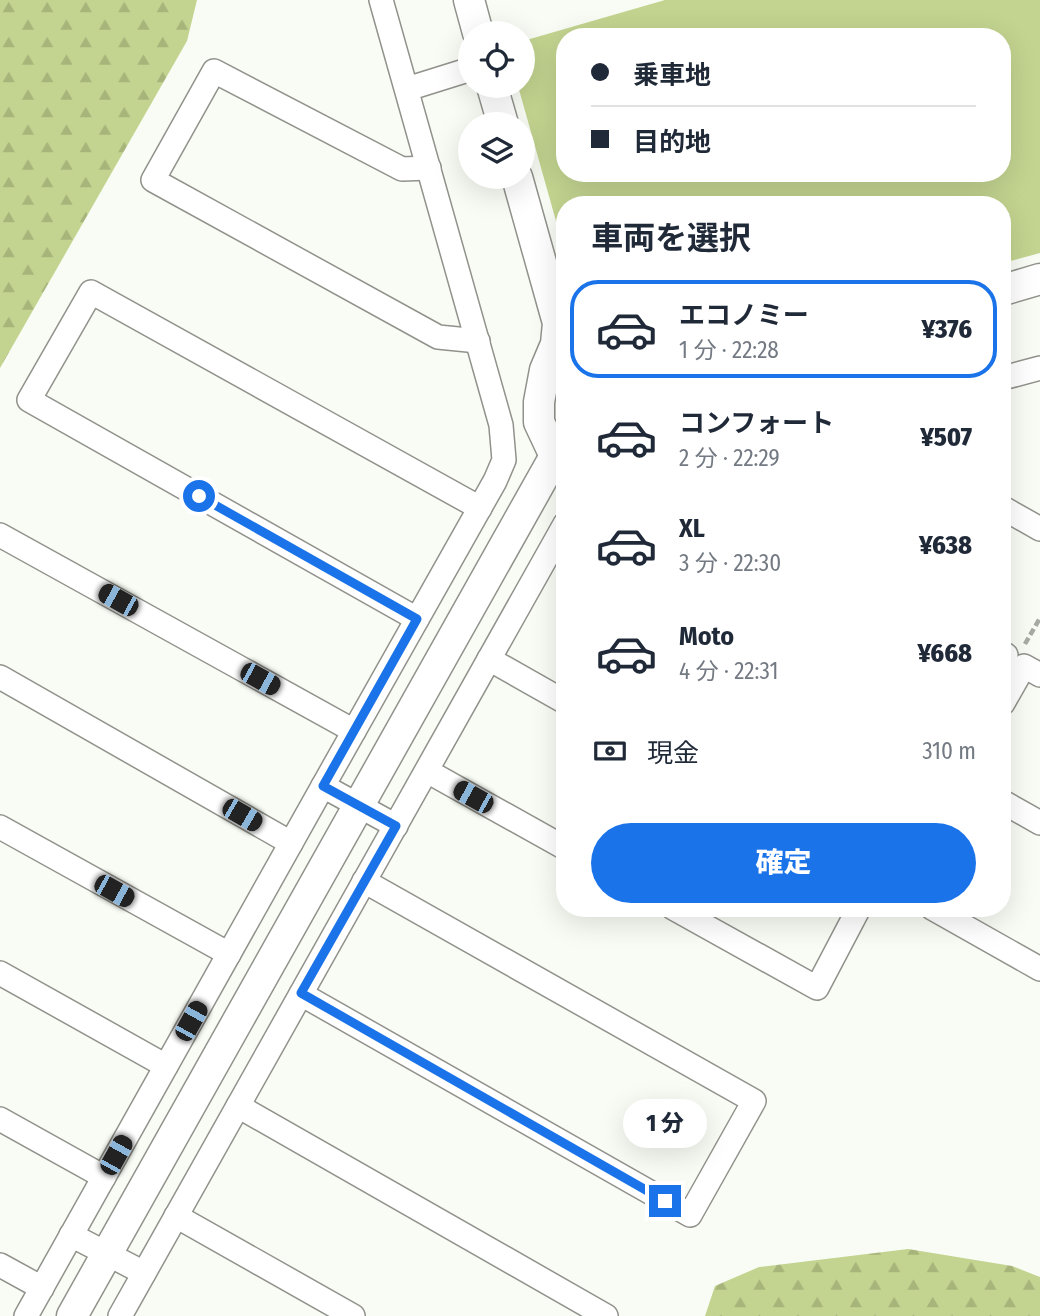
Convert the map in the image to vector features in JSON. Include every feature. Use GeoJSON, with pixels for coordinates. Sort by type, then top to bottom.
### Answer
{"type":"FeatureCollection","features":[{"type":"Feature","properties":{"kind":"street"},"geometry":{"type":"LineString","coordinates":[[26,1316],[480,508],[504,460],[501,425],[382,0]]}},
{"type":"Feature","properties":{"kind":"street"},"geometry":{"type":"LineString","coordinates":[[469,0],[475,21]]}},
{"type":"Feature","properties":{"kind":"street"},"geometry":{"type":"LineString","coordinates":[[429,169],[402,169],[214,71],[153,180],[438,337],[478,341]]}},
{"type":"Feature","properties":{"kind":"street"},"geometry":{"type":"LineString","coordinates":[[407,89],[458,73]]}},
{"type":"Feature","properties":{"kind":"street"},"geometry":{"type":"LineString","coordinates":[[520,189],[556,316]]}},
{"type":"Feature","properties":{"kind":"street"},"geometry":{"type":"LineString","coordinates":[[1011,288],[1040,279]]}},
{"type":"Feature","properties":{"kind":"street"},"geometry":{"type":"LineString","coordinates":[[417,619],[29,400],[90,292],[480,508]]}},
{"type":"Feature","properties":{"kind":"street"},"geometry":{"type":"LineString","coordinates":[[556,344],[545,370],[539,412],[539,422],[556,450]]}},
{"type":"Feature","properties":{"kind":"street"},"geometry":{"type":"LineString","coordinates":[[1011,376],[1040,368]]}},
{"type":"Feature","properties":{"kind":"street"},"geometry":{"type":"LineString","coordinates":[[72,1316],[556,463]]}},
{"type":"Feature","properties":{"kind":"street"},"geometry":{"type":"LineString","coordinates":[[1011,512],[1040,528]]}},
{"type":"Feature","properties":{"kind":"street"},"geometry":{"type":"LineString","coordinates":[[0,535],[354,731]]}},
{"type":"Feature","properties":{"kind":"street"},"geometry":{"type":"LineString","coordinates":[[120,1316],[489,659],[556,558]]}},
{"type":"Feature","properties":{"kind":"street"},"geometry":{"type":"LineString","coordinates":[[489,659],[556,697]]}},
{"type":"Feature","properties":{"kind":"street"},"geometry":{"type":"LineString","coordinates":[[1011,689],[1024,666],[1040,675]]}},
{"type":"Feature","properties":{"kind":"street"},"geometry":{"type":"LineString","coordinates":[[0,677],[291,843]]}},
{"type":"Feature","properties":{"kind":"street"},"geometry":{"type":"LineString","coordinates":[[426,771],[556,843]]}},
{"type":"Feature","properties":{"kind":"street"},"geometry":{"type":"LineString","coordinates":[[323,786],[396,826]]}},
{"type":"Feature","properties":{"kind":"street"},"geometry":{"type":"LineString","coordinates":[[1011,807],[1040,823]]}},
{"type":"Feature","properties":{"kind":"street"},"geometry":{"type":"LineString","coordinates":[[0,827],[229,954]]}},
{"type":"Feature","properties":{"kind":"street"},"geometry":{"type":"LineString","coordinates":[[301,993],[690,1215],[754,1101],[365,881]]}},
{"type":"Feature","properties":{"kind":"street"},"geometry":{"type":"LineString","coordinates":[[689,917],[817,988],[854,917]]}},
{"type":"Feature","properties":{"kind":"street"},"geometry":{"type":"LineString","coordinates":[[948,917],[1040,969]]}},
{"type":"Feature","properties":{"kind":"street"},"geometry":{"type":"LineString","coordinates":[[0,973],[166,1066]]}},
{"type":"Feature","properties":{"kind":"street"},"geometry":{"type":"LineString","coordinates":[[238,1106],[606,1316]]}},
{"type":"Feature","properties":{"kind":"street"},"geometry":{"type":"LineString","coordinates":[[0,1119],[104,1177]]}},
{"type":"Feature","properties":{"kind":"street"},"geometry":{"type":"LineString","coordinates":[[176,1216],[353,1316]]}},
{"type":"Feature","properties":{"kind":"street"},"geometry":{"type":"LineString","coordinates":[[71,1235],[144,1273]]}},
{"type":"Feature","properties":{"kind":"street"},"geometry":{"type":"LineString","coordinates":[[0,1265],[42,1288]]}},
{"type":"Feature","properties":{"kind":"green space"},"geometry":{"type":"Polygon","coordinates":[[[0,0],[197,0],[187,41],[0,368],[0,0]]]}},
{"type":"Feature","properties":{"kind":"green space"},"geometry":{"type":"Polygon","coordinates":[[[665,0],[1040,0],[1040,253],[1011,261],[1011,196],[556,196],[556,221],[535,146],[535,112],[525,112],[521,98],[535,98],[535,38],[556,31],[556,182],[1011,182],[1011,28],[568,28],[665,0]]]}},
{"type":"Feature","properties":{"kind":"green space"},"geometry":{"type":"Polygon","coordinates":[[[908,1249],[1012,1266],[1040,1277],[1040,1316],[705,1316],[715,1286],[759,1267],[908,1249]]]}},
{"type":"Feature","properties":{"kind":"route"},"geometry":{"type":"LineString","coordinates":[[199,496],[417,619],[323,786],[396,826],[301,993],[665,1201]]}}]}
